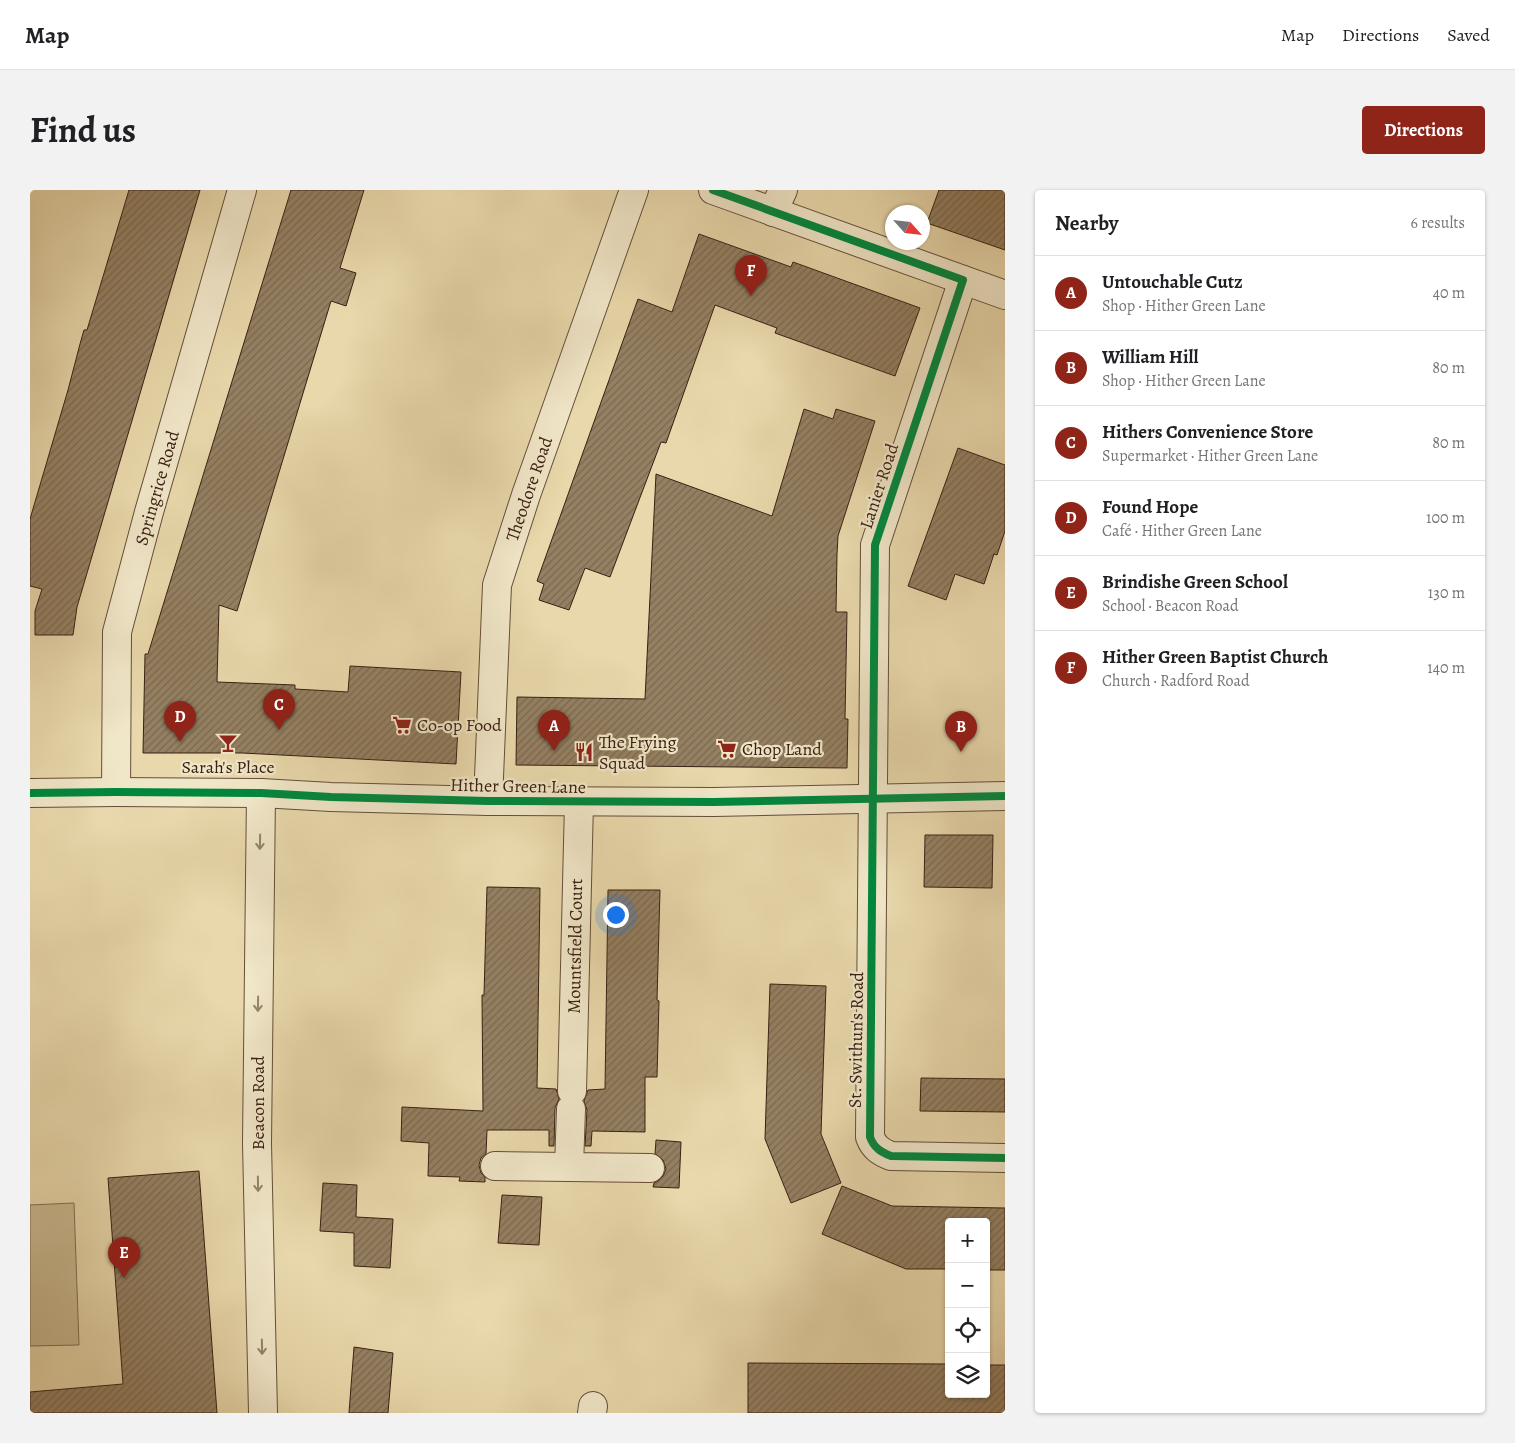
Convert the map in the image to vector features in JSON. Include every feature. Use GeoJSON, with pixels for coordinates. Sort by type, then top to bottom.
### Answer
{"type":"FeatureCollection","features":[{"type":"Feature","properties":{"kind":"street","name":"Springrice Road"},"geometry":{"type":"LineString","coordinates":[[116,792],[117,632],[149,512],[242,190]]}},
{"type":"Feature","properties":{"kind":"street","name":"Theodore Road"},"geometry":{"type":"LineString","coordinates":[[488,801],[497,585],[526,495],[634,190]]}},
{"type":"Feature","properties":{"kind":"street"},"geometry":{"type":"LineString","coordinates":[[713,190],[778,201],[962,280],[1005,296]]}},
{"type":"Feature","properties":{"kind":"street","name":"Lanier Road"},"geometry":{"type":"LineString","coordinates":[[874,799],[875,545],[962,280]]}},
{"type":"Feature","properties":{"kind":"street","name":"Hither Green Lane"},"geometry":{"type":"LineString","coordinates":[[30,794],[116,792],[261,793],[331,797],[579,802],[714,802],[1005,796]]}},
{"type":"Feature","properties":{"kind":"street","name":"Beacon Road"},"geometry":{"type":"LineString","coordinates":[[261,793],[257,1143],[263,1413]]}},
{"type":"Feature","properties":{"kind":"street","name":"St. Swithun's Road"},"geometry":{"type":"LineString","coordinates":[[874,799],[870,1137],[873,1145],[883,1153],[891,1156],[1005,1158]]}},
{"type":"Feature","properties":{"kind":"street","name":"Mountsfield Court"},"geometry":{"type":"LineString","coordinates":[[569,1167],[579,802]]}},
{"type":"Feature","properties":{"kind":"street"},"geometry":{"type":"LineString","coordinates":[[495,1166],[650,1168]]}},
{"type":"Feature","properties":{"kind":"shaded area"},"geometry":{"type":"Polygon","coordinates":[[[74,1203],[79,1345],[30,1346],[30,1205],[74,1203]]]}},
{"type":"Feature","properties":{"kind":"building"},"geometry":{"type":"Polygon","coordinates":[[[129,190],[200,190],[77,607],[73,635],[35,635],[35,611],[42,589],[30,586],[30,519],[84,330],[87,330],[129,190]]]}},
{"type":"Feature","properties":{"kind":"building"},"geometry":{"type":"Polygon","coordinates":[[[291,190],[364,190],[340,268],[356,273],[346,306],[331,301],[237,611],[219,605],[217,682],[295,685],[295,689],[348,692],[350,666],[461,672],[456,764],[242,753],[143,753],[145,654],[148,654],[291,190]]]}},
{"type":"Feature","properties":{"kind":"building"},"geometry":{"type":"Polygon","coordinates":[[[939,190],[1005,190],[1005,250],[930,224],[930,215],[939,190]]]}},
{"type":"Feature","properties":{"kind":"building"},"geometry":{"type":"Polygon","coordinates":[[[699,234],[791,267],[793,262],[920,308],[895,376],[775,333],[777,328],[715,305],[666,443],[661,442],[610,577],[585,568],[569,610],[539,600],[544,584],[537,581],[638,299],[672,312],[699,234]]]}},
{"type":"Feature","properties":{"kind":"building"},"geometry":{"type":"Polygon","coordinates":[[[804,409],[833,419],[836,409],[875,421],[838,536],[836,612],[847,612],[845,719],[848,719],[847,768],[516,765],[517,697],[645,699],[656,474],[772,516],[804,409]]]}},
{"type":"Feature","properties":{"kind":"building"},"geometry":{"type":"Polygon","coordinates":[[[958,448],[1005,465],[1005,531],[997,555],[994,554],[984,584],[955,574],[946,600],[908,586],[958,448]]]}},
{"type":"Feature","properties":{"kind":"building"},"geometry":{"type":"Polygon","coordinates":[[[925,835],[993,835],[992,888],[924,887],[925,835]]]}},
{"type":"Feature","properties":{"kind":"building"},"geometry":{"type":"Polygon","coordinates":[[[487,887],[540,888],[537,1088],[556,1089],[559,1099],[555,1108],[554,1146],[549,1146],[549,1130],[487,1130],[486,1154],[481,1158],[479,1165],[481,1173],[485,1177],[485,1182],[459,1181],[460,1177],[428,1176],[429,1143],[401,1141],[402,1107],[483,1111],[482,995],[484,995],[487,887]]]}},
{"type":"Feature","properties":{"kind":"building"},"geometry":{"type":"Polygon","coordinates":[[[608,890],[660,890],[657,1077],[645,1077],[645,1132],[592,1131],[591,1146],[585,1146],[587,1110],[584,1101],[588,1090],[605,1089],[608,890]]]}},
{"type":"Feature","properties":{"kind":"building"},"geometry":{"type":"Polygon","coordinates":[[[770,984],[826,986],[821,1134],[841,1183],[791,1203],[765,1139],[770,984]]]}},
{"type":"Feature","properties":{"kind":"building"},"geometry":{"type":"Polygon","coordinates":[[[921,1078],[1005,1079],[1005,1112],[920,1111],[921,1078]]]}},
{"type":"Feature","properties":{"kind":"building"},"geometry":{"type":"Polygon","coordinates":[[[656,1140],[681,1142],[679,1188],[653,1187],[654,1183],[663,1176],[666,1169],[663,1160],[655,1154],[656,1140]]]}},
{"type":"Feature","properties":{"kind":"building"},"geometry":{"type":"Polygon","coordinates":[[[199,1171],[217,1413],[30,1413],[30,1392],[123,1384],[108,1178],[199,1171]]]}},
{"type":"Feature","properties":{"kind":"building"},"geometry":{"type":"Polygon","coordinates":[[[323,1183],[357,1185],[356,1217],[393,1219],[390,1268],[354,1266],[354,1233],[320,1231],[323,1183]]]}},
{"type":"Feature","properties":{"kind":"building"},"geometry":{"type":"Polygon","coordinates":[[[842,1186],[892,1206],[1005,1208],[1005,1270],[990,1270],[990,1218],[945,1218],[945,1269],[906,1269],[822,1234],[842,1186]]]}},
{"type":"Feature","properties":{"kind":"building"},"geometry":{"type":"Polygon","coordinates":[[[502,1195],[542,1197],[539,1245],[498,1243],[502,1195]]]}},
{"type":"Feature","properties":{"kind":"building"},"geometry":{"type":"Polygon","coordinates":[[[354,1347],[393,1353],[388,1413],[349,1413],[354,1347]]]}},
{"type":"Feature","properties":{"kind":"building"},"geometry":{"type":"Polygon","coordinates":[[[748,1363],[945,1364],[945,1398],[990,1398],[990,1365],[1005,1365],[1005,1413],[748,1413],[748,1363]]]}},
{"type":"Feature","properties":{"kind":"cycle path"},"geometry":{"type":"LineString","coordinates":[[713,190],[963,280],[875,545],[870,1137],[878,1149],[891,1156],[1005,1158]]}},
{"type":"Feature","properties":{"kind":"cycle path"},"geometry":{"type":"LineString","coordinates":[[30,793],[261,793],[331,797],[488,801],[714,802],[1005,796]]}},
{"type":"Feature","properties":{"kind":"place","name":"Hither Green Baptist Church"},"geometry":{"type":"Point","coordinates":[751,296]}},
{"type":"Feature","properties":{"kind":"place","name":"Co-op Food"},"geometry":{"type":"Point","coordinates":[402,725]}},
{"type":"Feature","properties":{"kind":"place","name":"Hithers Convenience Store"},"geometry":{"type":"Point","coordinates":[279,730]}},
{"type":"Feature","properties":{"kind":"place","name":"Found Hope"},"geometry":{"type":"Point","coordinates":[180,742]}},
{"type":"Feature","properties":{"kind":"place","name":"Sarah's Place"},"geometry":{"type":"Point","coordinates":[228,743]}},
{"type":"Feature","properties":{"kind":"place","name":"Chop Land"},"geometry":{"type":"Point","coordinates":[727,749]}},
{"type":"Feature","properties":{"kind":"place","name":"Untouchable Cutz"},"geometry":{"type":"Point","coordinates":[554,751]}},
{"type":"Feature","properties":{"kind":"place","name":"The Frying Squad"},"geometry":{"type":"Point","coordinates":[584,752]}},
{"type":"Feature","properties":{"kind":"place","name":"William Hill"},"geometry":{"type":"Point","coordinates":[961,752]}},
{"type":"Feature","properties":{"kind":"place","name":"Brindishe Green School"},"geometry":{"type":"Point","coordinates":[124,1278]}}]}
